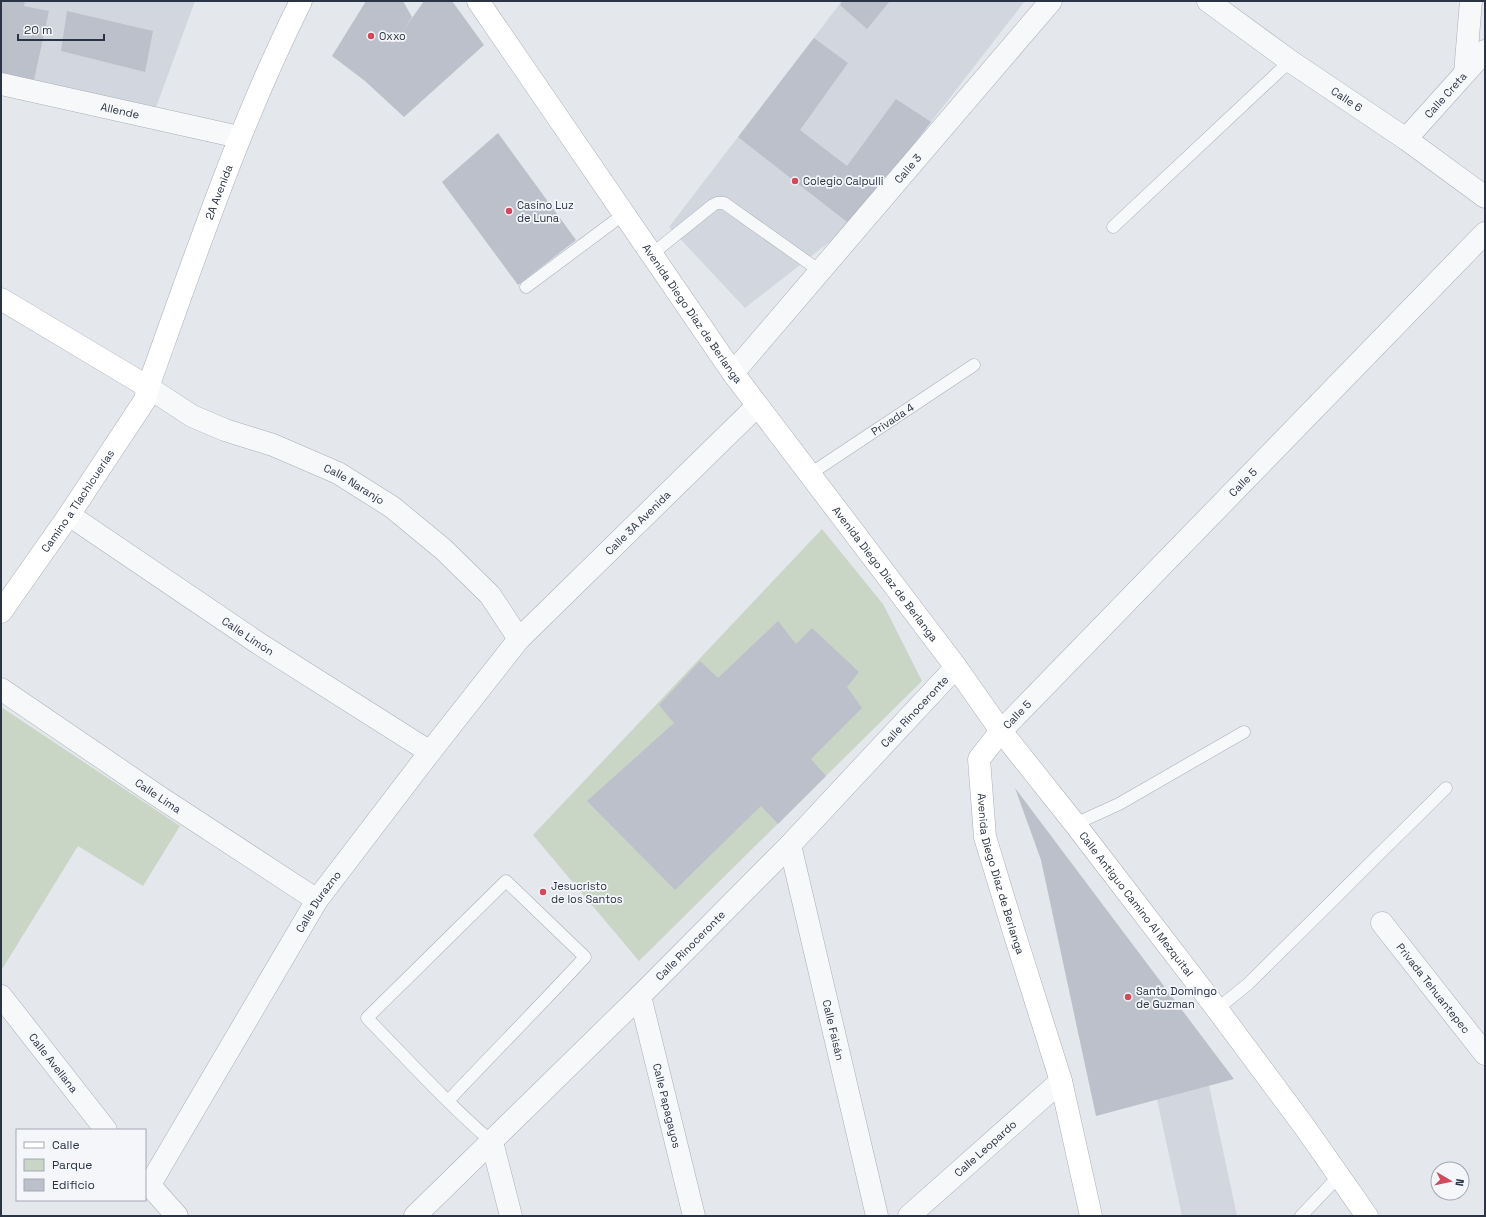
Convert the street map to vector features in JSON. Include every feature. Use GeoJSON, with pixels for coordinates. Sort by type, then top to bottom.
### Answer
{"type":"FeatureCollection","features":[{"type":"Feature","properties":{"kind":"street","name":"2A Avenida"},"geometry":{"type":"LineString","coordinates":[[148,387],[239,137],[285,32],[301,1]]}},
{"type":"Feature","properties":{"kind":"street","name":"Avenida Diego Díaz de Berlanga"},"geometry":{"type":"LineString","coordinates":[[478,1],[733,373],[956,667],[1001,731],[979,759],[986,837],[1013,929],[1061,1081],[1091,1216]]}},
{"type":"Feature","properties":{"kind":"street","name":"Calle 3"},"geometry":{"type":"LineString","coordinates":[[733,373],[1051,1]]}},
{"type":"Feature","properties":{"kind":"street","name":"Calle 6"},"geometry":{"type":"LineString","coordinates":[[1208,1],[1290,61],[1406,139],[1485,197]]}},
{"type":"Feature","properties":{"kind":"street"},"geometry":{"type":"LineString","coordinates":[[1465,73],[1471,1]]}},
{"type":"Feature","properties":{"kind":"street","name":"Calle Creta"},"geometry":{"type":"LineString","coordinates":[[1406,139],[1485,51]]}},
{"type":"Feature","properties":{"kind":"street","name":"Allende"},"geometry":{"type":"LineString","coordinates":[[1,84],[239,137]]}},
{"type":"Feature","properties":{"kind":"street","name":"Calle 5"},"geometry":{"type":"LineString","coordinates":[[1001,731],[1485,233]]}},
{"type":"Feature","properties":{"kind":"street"},"geometry":{"type":"LineString","coordinates":[[1,299],[148,387]]}},
{"type":"Feature","properties":{"kind":"street","name":"Camino a Tlachicuerías"},"geometry":{"type":"LineString","coordinates":[[1,612],[138,413],[145,400],[148,387]]}},
{"type":"Feature","properties":{"kind":"street","name":"Calle Naranjo"},"geometry":{"type":"LineString","coordinates":[[148,387],[192,416],[225,430],[273,445],[338,473],[392,507],[443,549],[490,595],[519,639]]}},
{"type":"Feature","properties":{"kind":"street","name":"Calle 3A Avenida"},"geometry":{"type":"LineString","coordinates":[[519,639],[757,406]]}},
{"type":"Feature","properties":{"kind":"street","name":"Calle Limón"},"geometry":{"type":"LineString","coordinates":[[69,515],[258,643],[430,752]]}},
{"type":"Feature","properties":{"kind":"street","name":"Calle Durazno"},"geometry":{"type":"LineString","coordinates":[[147,1183],[317,900],[430,752],[519,639]]}},
{"type":"Feature","properties":{"kind":"street","name":"Calle Rinoceronte"},"geometry":{"type":"LineString","coordinates":[[415,1216],[640,996],[790,844],[956,667]]}},
{"type":"Feature","properties":{"kind":"street","name":"Calle Lima"},"geometry":{"type":"LineString","coordinates":[[1,689],[158,796],[317,900]]}},
{"type":"Feature","properties":{"kind":"street","name":"Calle Antiguo Camino Al Mezquital"},"geometry":{"type":"LineString","coordinates":[[1001,731],[1075,824],[1217,1009],[1304,1126],[1367,1216]]}},
{"type":"Feature","properties":{"kind":"street","name":"Calle Faisán"},"geometry":{"type":"LineString","coordinates":[[790,844],[877,1216]]}},
{"type":"Feature","properties":{"kind":"street","name":"Privada Tehuantepec"},"geometry":{"type":"LineString","coordinates":[[1382,923],[1485,1054]]}},
{"type":"Feature","properties":{"kind":"street","name":"Calle Avellana"},"geometry":{"type":"LineString","coordinates":[[1,996],[105,1129]]}},
{"type":"Feature","properties":{"kind":"street","name":"Calle Papagayos"},"geometry":{"type":"LineString","coordinates":[[640,996],[694,1216]]}},
{"type":"Feature","properties":{"kind":"street","name":"Calle Leopardo"},"geometry":{"type":"LineString","coordinates":[[909,1216],[1061,1081]]}},
{"type":"Feature","properties":{"kind":"street"},"geometry":{"type":"LineString","coordinates":[[492,1142],[511,1216]]}},
{"type":"Feature","properties":{"kind":"street"},"geometry":{"type":"LineString","coordinates":[[147,1183],[177,1216]]}},
{"type":"Feature","properties":{"kind":"lane"},"geometry":{"type":"LineString","coordinates":[[1113,227],[1290,61]]}},
{"type":"Feature","properties":{"kind":"lane"},"geometry":{"type":"LineString","coordinates":[[652,254],[713,205],[717,203],[724,203],[820,272]]}},
{"type":"Feature","properties":{"kind":"lane"},"geometry":{"type":"LineString","coordinates":[[526,287],[624,214]]}},
{"type":"Feature","properties":{"kind":"lane","name":"Privada 4"},"geometry":{"type":"LineString","coordinates":[[810,474],[974,365]]}},
{"type":"Feature","properties":{"kind":"lane"},"geometry":{"type":"LineString","coordinates":[[1075,824],[1120,804],[1244,732]]}},
{"type":"Feature","properties":{"kind":"lane"},"geometry":{"type":"LineString","coordinates":[[1217,1009],[1248,984],[1446,788]]}},
{"type":"Feature","properties":{"kind":"lane"},"geometry":{"type":"LineString","coordinates":[[448,1102],[493,1053],[541,1006],[585,957],[506,881],[367,1018],[448,1102],[492,1142]]}},
{"type":"Feature","properties":{"kind":"lane"},"geometry":{"type":"LineString","coordinates":[[1301,1216],[1339,1176]]}},
{"type":"Feature","properties":{"kind":"shaded area"},"geometry":{"type":"Polygon","coordinates":[[[1,1],[195,1],[155,110],[1,73],[1,1]]]}},
{"type":"Feature","properties":{"kind":"shaded area","name":"Colegio Calpulli"},"geometry":{"type":"Polygon","coordinates":[[[842,1],[1025,1],[851,225],[745,308],[669,227],[842,1]]]}},
{"type":"Feature","properties":{"kind":"shaded area"},"geometry":{"type":"Polygon","coordinates":[[[1209,1085],[1237,1216],[1182,1216],[1157,1099],[1209,1085]]]}},
{"type":"Feature","properties":{"kind":"green space"},"geometry":{"type":"Polygon","coordinates":[[[822,529],[883,604],[922,681],[639,961],[533,835],[822,529]]]}},
{"type":"Feature","properties":{"kind":"green space"},"geometry":{"type":"Polygon","coordinates":[[[1,707],[180,826],[143,886],[78,846],[1,971],[1,707]]]}},
{"type":"Feature","properties":{"kind":"building"},"geometry":{"type":"Polygon","coordinates":[[[1,1],[25,1],[24,6],[49,11],[34,80],[1,73],[1,1]]]}},
{"type":"Feature","properties":{"kind":"building"},"geometry":{"type":"Polygon","coordinates":[[[366,1],[403,1],[412,17],[402,32],[424,1],[452,1],[484,45],[404,117],[365,81],[332,56],[366,1]]]}},
{"type":"Feature","properties":{"kind":"building"},"geometry":{"type":"Polygon","coordinates":[[[842,1],[890,1],[867,29],[840,5],[842,1]]]}},
{"type":"Feature","properties":{"kind":"building"},"geometry":{"type":"Polygon","coordinates":[[[67,11],[153,31],[145,72],[61,51],[67,11]]]}},
{"type":"Feature","properties":{"kind":"building"},"geometry":{"type":"Polygon","coordinates":[[[814,38],[848,63],[800,130],[847,166],[896,99],[931,122],[851,225],[738,137],[814,38]]]}},
{"type":"Feature","properties":{"kind":"building","name":"Casino Luz de Luna"},"geometry":{"type":"Polygon","coordinates":[[[498,133],[576,240],[518,285],[442,182],[498,133]]]}},
{"type":"Feature","properties":{"kind":"building"},"geometry":{"type":"Polygon","coordinates":[[[778,621],[796,644],[812,628],[859,672],[847,687],[862,708],[811,759],[826,776],[778,824],[761,806],[675,890],[587,801],[674,723],[659,705],[700,661],[718,678],[778,621]]]}},
{"type":"Feature","properties":{"kind":"building","name":"Santo Domingo de Guzman"},"geometry":{"type":"Polygon","coordinates":[[[1015,788],[1234,1079],[1096,1116],[1041,860],[1015,788]]]}},
{"type":"Feature","properties":{"kind":"place","name":"Oxxo"},"geometry":{"type":"Point","coordinates":[371,36]}},
{"type":"Feature","properties":{"kind":"place","name":"Colegio Calpulli"},"geometry":{"type":"Point","coordinates":[795,181]}},
{"type":"Feature","properties":{"kind":"place","name":"Casino Luz de Luna"},"geometry":{"type":"Point","coordinates":[509,211]}},
{"type":"Feature","properties":{"kind":"place","name":"Jesucristo de los Santos"},"geometry":{"type":"Point","coordinates":[543,892]}},
{"type":"Feature","properties":{"kind":"place","name":"Santo Domingo de Guzman"},"geometry":{"type":"Point","coordinates":[1128,997]}}]}
